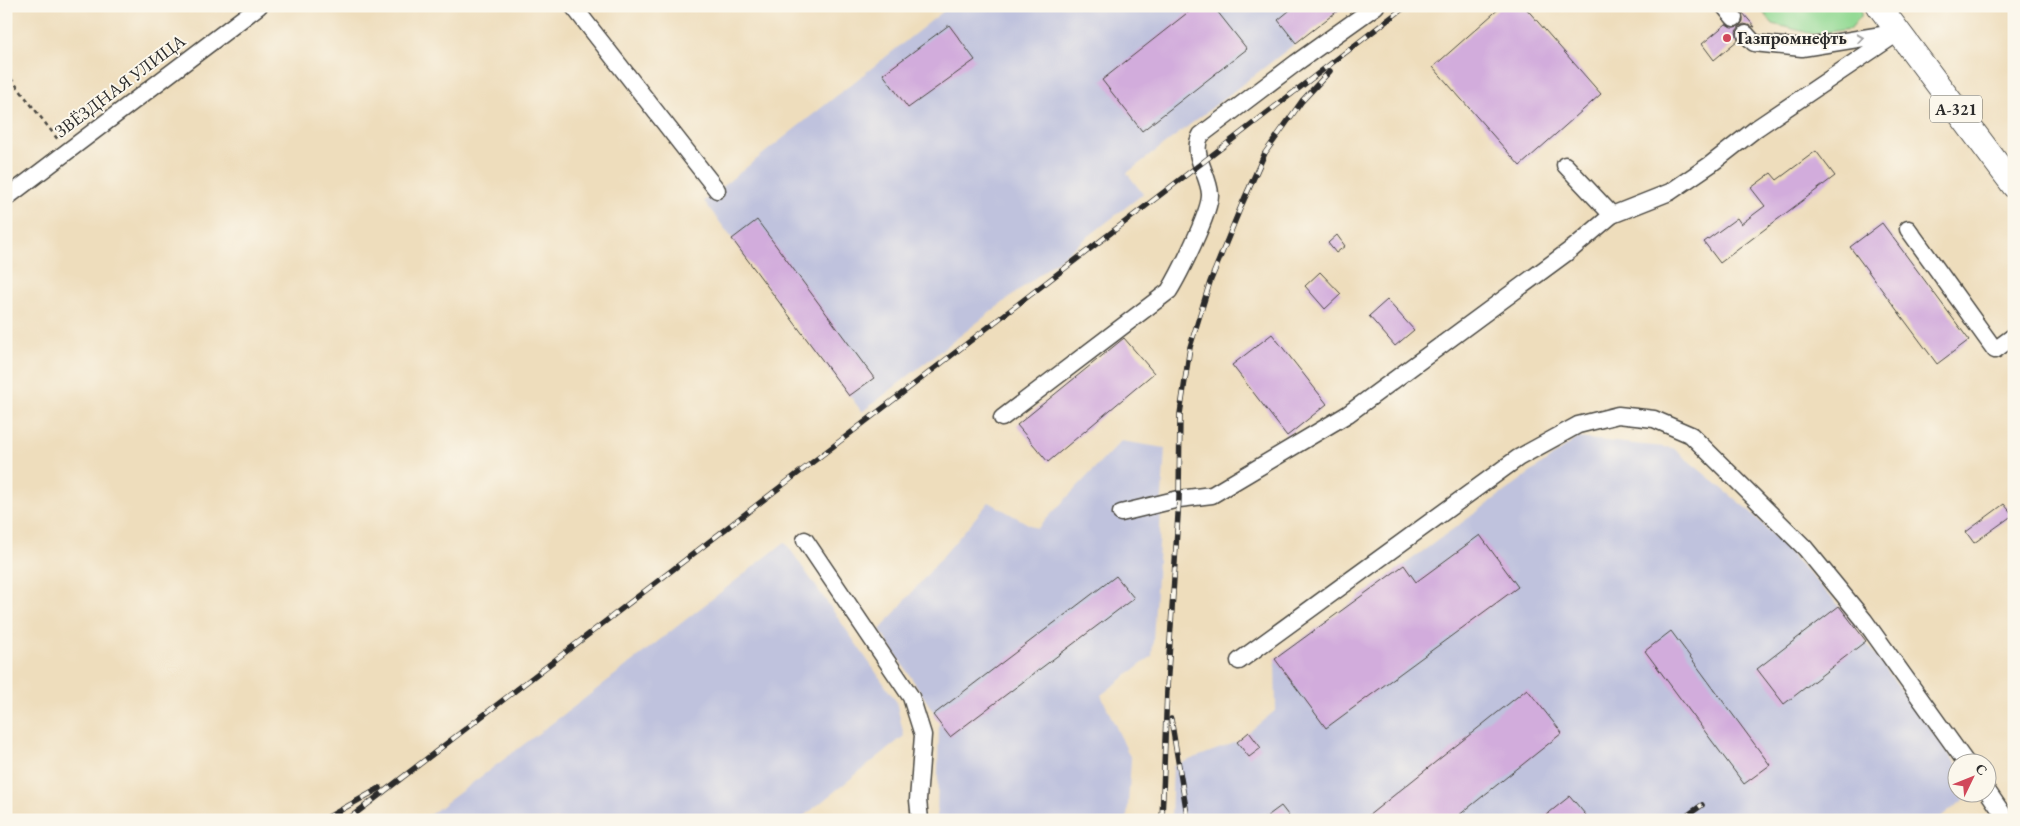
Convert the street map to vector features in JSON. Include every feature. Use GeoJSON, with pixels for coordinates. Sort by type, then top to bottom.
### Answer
{"type":"FeatureCollection","features":[{"type":"Feature","properties":{"kind":"highway","name":"А-321"},"geometry":{"type":"LineString","coordinates":[[1880,6],[2014,186]]}},
{"type":"Feature","properties":{"kind":"street","name":"ЗВЁЗДНАЯ УЛИЦА"},"geometry":{"type":"LineString","coordinates":[[6,198],[259,6]]}},
{"type":"Feature","properties":{"kind":"street"},"geometry":{"type":"LineString","coordinates":[[573,6],[717,190]]}},
{"type":"Feature","properties":{"kind":"street"},"geometry":{"type":"LineString","coordinates":[[1002,418],[1168,290],[1178,276],[1201,223],[1210,196],[1197,153],[1196,143],[1201,135],[1296,63],[1376,6]]}},
{"type":"Feature","properties":{"kind":"street"},"geometry":{"type":"LineString","coordinates":[[1746,34],[1754,43],[1802,48],[1899,32]]}},
{"type":"Feature","properties":{"kind":"street"},"geometry":{"type":"LineString","coordinates":[[1121,513],[1179,500],[1212,496],[1348,414],[1573,248],[1612,214],[1670,192],[1711,164],[1757,128],[1899,32]]}},
{"type":"Feature","properties":{"kind":"street"},"geometry":{"type":"LineString","coordinates":[[1566,165],[1612,214]]}},
{"type":"Feature","properties":{"kind":"street"},"geometry":{"type":"LineString","coordinates":[[1908,229],[1995,350],[2014,336]]}},
{"type":"Feature","properties":{"kind":"street"},"geometry":{"type":"LineString","coordinates":[[1239,661],[1518,458],[1578,425],[1618,415],[1654,419],[1691,435],[1805,548],[1864,620],[1960,754]]}},
{"type":"Feature","properties":{"kind":"street"},"geometry":{"type":"LineString","coordinates":[[805,540],[911,697],[923,735],[918,800],[920,820]]}},
{"type":"Feature","properties":{"kind":"street"},"geometry":{"type":"LineString","coordinates":[[1997,804],[2008,820]]}},
{"type":"Feature","properties":{"kind":"path"},"geometry":{"type":"LineString","coordinates":[[6,72],[67,152]]}},
{"type":"Feature","properties":{"kind":"shaded area"},"geometry":{"type":"Polygon","coordinates":[[[950,6],[1344,6],[1127,173],[1143,194],[862,412],[704,201],[950,6]]]}},
{"type":"Feature","properties":{"kind":"shaded area"},"geometry":{"type":"Polygon","coordinates":[[[1578,438],[1673,448],[1752,513],[1839,606],[1949,754],[1948,804],[1958,804],[1938,820],[1171,820],[1173,766],[1237,742],[1276,710],[1275,659],[1578,438]]]}},
{"type":"Feature","properties":{"kind":"shaded area"},"geometry":{"type":"Polygon","coordinates":[[[1121,441],[1165,448],[1152,656],[1101,695],[1131,759],[1127,820],[937,820],[939,720],[880,630],[989,502],[1037,529],[1121,441]]]}},
{"type":"Feature","properties":{"kind":"shaded area"},"geometry":{"type":"Polygon","coordinates":[[[785,542],[896,701],[904,736],[799,820],[423,820],[579,703],[785,542]]]}},
{"type":"Feature","properties":{"kind":"green space"},"geometry":{"type":"Polygon","coordinates":[[[1758,6],[1858,6],[1862,12],[1850,29],[1813,34],[1773,24],[1758,6]]]}},
{"type":"Feature","properties":{"kind":"building"},"geometry":{"type":"Polygon","coordinates":[[[1196,6],[1213,6],[1247,49],[1142,131],[1102,80],[1196,6]]]}},
{"type":"Feature","properties":{"kind":"building"},"geometry":{"type":"Polygon","coordinates":[[[1295,6],[1344,6],[1296,43],[1278,20],[1295,6]]]}},
{"type":"Feature","properties":{"kind":"building"},"geometry":{"type":"Polygon","coordinates":[[[1502,6],[1524,6],[1601,94],[1520,166],[1433,67],[1502,6]]]}},
{"type":"Feature","properties":{"kind":"building"},"geometry":{"type":"Polygon","coordinates":[[[1742,12],[1755,27],[1744,24],[1740,26],[1743,21],[1742,12]]]}},
{"type":"Feature","properties":{"kind":"building"},"geometry":{"type":"Polygon","coordinates":[[[1726,24],[1731,27],[1740,26],[1736,31],[1738,40],[1714,60],[1702,44],[1726,24]]]}},
{"type":"Feature","properties":{"kind":"building"},"geometry":{"type":"Polygon","coordinates":[[[949,25],[975,60],[908,108],[883,74],[949,25]]]}},
{"type":"Feature","properties":{"kind":"building"},"geometry":{"type":"Polygon","coordinates":[[[1816,151],[1835,176],[1720,263],[1704,242],[1737,218],[1741,224],[1765,206],[1751,188],[1771,173],[1777,180],[1816,151]]]}},
{"type":"Feature","properties":{"kind":"building"},"geometry":{"type":"Polygon","coordinates":[[[757,220],[874,378],[849,396],[732,239],[757,220]]]}},
{"type":"Feature","properties":{"kind":"building"},"geometry":{"type":"Polygon","coordinates":[[[1882,223],[1969,340],[1937,364],[1850,247],[1882,223]]]}},
{"type":"Feature","properties":{"kind":"building"},"geometry":{"type":"Polygon","coordinates":[[[1337,235],[1345,246],[1336,253],[1328,243],[1337,235]]]}},
{"type":"Feature","properties":{"kind":"building"},"geometry":{"type":"Polygon","coordinates":[[[1320,272],[1341,294],[1325,309],[1305,286],[1320,272]]]}},
{"type":"Feature","properties":{"kind":"building"},"geometry":{"type":"Polygon","coordinates":[[[1387,300],[1414,330],[1395,346],[1369,316],[1387,300]]]}},
{"type":"Feature","properties":{"kind":"building"},"geometry":{"type":"Polygon","coordinates":[[[1272,334],[1327,404],[1287,436],[1232,365],[1272,334]]]}},
{"type":"Feature","properties":{"kind":"building"},"geometry":{"type":"Polygon","coordinates":[[[1124,338],[1154,373],[1048,462],[1017,425],[1124,338]]]}},
{"type":"Feature","properties":{"kind":"building"},"geometry":{"type":"Polygon","coordinates":[[[2004,504],[2013,515],[1974,543],[1966,532],[2004,504]]]}},
{"type":"Feature","properties":{"kind":"building"},"geometry":{"type":"Polygon","coordinates":[[[1480,535],[1518,587],[1326,728],[1275,659],[1404,565],[1416,582],[1480,535]]]}},
{"type":"Feature","properties":{"kind":"building"},"geometry":{"type":"Polygon","coordinates":[[[1116,576],[1134,598],[950,737],[933,715],[1116,576]]]}},
{"type":"Feature","properties":{"kind":"building"},"geometry":{"type":"Polygon","coordinates":[[[1839,606],[1866,641],[1784,704],[1757,669],[1839,606]]]}},
{"type":"Feature","properties":{"kind":"building"},"geometry":{"type":"Polygon","coordinates":[[[1671,631],[1770,765],[1744,784],[1645,651],[1671,631]]]}},
{"type":"Feature","properties":{"kind":"building"},"geometry":{"type":"Polygon","coordinates":[[[1527,689],[1562,733],[1453,820],[1363,820],[1527,689]]]}},
{"type":"Feature","properties":{"kind":"building"},"geometry":{"type":"Polygon","coordinates":[[[1249,732],[1261,748],[1249,757],[1237,742],[1249,732]]]}},
{"type":"Feature","properties":{"kind":"building"},"geometry":{"type":"Polygon","coordinates":[[[1570,796],[1590,820],[1540,820],[1570,796]]]}},
{"type":"Feature","properties":{"kind":"building"},"geometry":{"type":"Polygon","coordinates":[[[1281,806],[1292,820],[1262,820],[1281,806]]]}},
{"type":"Feature","properties":{"kind":"railway"},"geometry":{"type":"LineString","coordinates":[[347,820],[1406,6]]}},
{"type":"Feature","properties":{"kind":"railway"},"geometry":{"type":"LineString","coordinates":[[1162,820],[1167,689],[1179,499],[1180,414],[1190,347],[1210,282],[1265,153],[1302,101],[1330,71]]}},
{"type":"Feature","properties":{"kind":"railway"},"geometry":{"type":"LineString","coordinates":[[1171,719],[1188,820]]}},
{"type":"Feature","properties":{"kind":"railway"},"geometry":{"type":"LineString","coordinates":[[323,820],[380,788]]}},
{"type":"Feature","properties":{"kind":"railway"},"geometry":{"type":"LineString","coordinates":[[1681,820],[1702,805]]}},
{"type":"Feature","properties":{"kind":"place","name":"Газпромнефть"},"geometry":{"type":"Point","coordinates":[1727,38]}}]}
